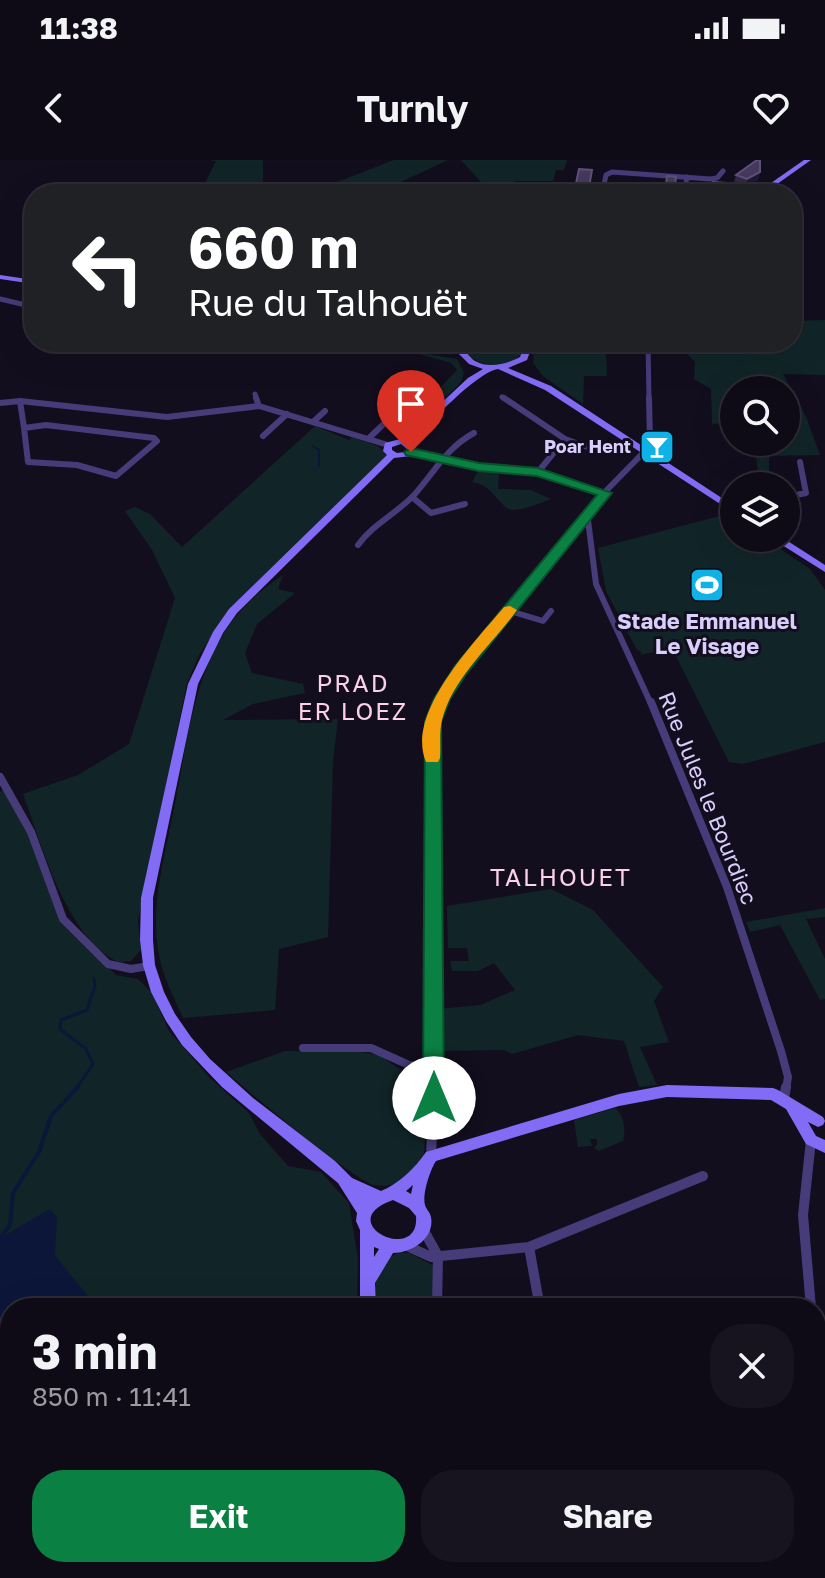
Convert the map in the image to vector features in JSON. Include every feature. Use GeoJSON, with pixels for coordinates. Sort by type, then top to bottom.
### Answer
{"type":"FeatureCollection","features":[{"type":"Feature","properties":{"kind":"street"},"geometry":{"type":"LineString","coordinates":[[773,184],[808,160]]}},
{"type":"Feature","properties":{"kind":"street"},"geometry":{"type":"LineString","coordinates":[[604,184],[606,175],[612,172],[714,179],[723,171]]}},
{"type":"Feature","properties":{"kind":"street"},"geometry":{"type":"LineString","coordinates":[[686,184],[687,177]]}},
{"type":"Feature","properties":{"kind":"street"},"geometry":{"type":"LineString","coordinates":[[0,277],[24,281]]}},
{"type":"Feature","properties":{"kind":"street"},"geometry":{"type":"LineString","coordinates":[[0,299],[24,305]]}},
{"type":"Feature","properties":{"kind":"street"},"geometry":{"type":"LineString","coordinates":[[464,352],[471,380]]}},
{"type":"Feature","properties":{"kind":"street"},"geometry":{"type":"LineString","coordinates":[[524,352],[529,369],[548,388],[720,500]]}},
{"type":"Feature","properties":{"kind":"street"},"geometry":{"type":"LineString","coordinates":[[437,1298],[438,1256],[422,1228],[422,1214],[417,1203],[427,1162],[434,1068],[433,722],[442,699],[460,670],[584,517],[650,442],[648,352]]}},
{"type":"Feature","properties":{"kind":"street"},"geometry":{"type":"LineString","coordinates":[[364,1212],[348,1183],[236,1092],[204,1061],[173,1019],[161,999],[149,966],[145,927],[147,898],[193,684],[205,656],[233,611],[390,450],[404,442],[471,380],[495,367],[524,358]]}},
{"type":"Feature","properties":{"kind":"street"},"geometry":{"type":"LineString","coordinates":[[468,361],[495,367],[548,388]]}},
{"type":"Feature","properties":{"kind":"street"},"geometry":{"type":"LineString","coordinates":[[255,394],[259,406]]}},
{"type":"Feature","properties":{"kind":"street"},"geometry":{"type":"LineString","coordinates":[[502,397],[565,439],[593,449]]}},
{"type":"Feature","properties":{"kind":"street"},"geometry":{"type":"LineString","coordinates":[[0,403],[20,401],[167,417],[259,406],[368,439],[404,456],[411,452],[479,467],[538,472],[605,493]]}},
{"type":"Feature","properties":{"kind":"street"},"geometry":{"type":"LineString","coordinates":[[20,401],[23,428],[28,462],[77,465],[116,476],[157,441],[154,438],[46,425],[23,428]]}},
{"type":"Feature","properties":{"kind":"street"},"geometry":{"type":"LineString","coordinates":[[313,422],[325,411]]}},
{"type":"Feature","properties":{"kind":"street"},"geometry":{"type":"LineString","coordinates":[[263,436],[287,414]]}},
{"type":"Feature","properties":{"kind":"street"},"geometry":{"type":"LineString","coordinates":[[368,439],[393,415]]}},
{"type":"Feature","properties":{"kind":"street"},"geometry":{"type":"LineString","coordinates":[[358,545],[366,531],[412,497],[461,438],[474,433]]}},
{"type":"Feature","properties":{"kind":"street"},"geometry":{"type":"LineString","coordinates":[[538,472],[565,439]]}},
{"type":"Feature","properties":{"kind":"street"},"geometry":{"type":"LineString","coordinates":[[404,442],[411,446],[411,452]]}},
{"type":"Feature","properties":{"kind":"street"},"geometry":{"type":"LineString","coordinates":[[800,462],[806,493],[800,494]]}},
{"type":"Feature","properties":{"kind":"street"},"geometry":{"type":"LineString","coordinates":[[412,497],[431,513],[465,504]]}},
{"type":"Feature","properties":{"kind":"street","name":"Rue Jules le Bourdiec"},"geometry":{"type":"LineString","coordinates":[[584,517],[588,520],[596,584],[668,741],[727,887],[781,1051],[788,1077],[787,1100]]}},
{"type":"Feature","properties":{"kind":"street"},"geometry":{"type":"LineString","coordinates":[[798,552],[825,569]]}},
{"type":"Feature","properties":{"kind":"street"},"geometry":{"type":"LineString","coordinates":[[804,556],[825,578]]}},
{"type":"Feature","properties":{"kind":"street"},"geometry":{"type":"LineString","coordinates":[[510,611],[543,621],[551,611]]}},
{"type":"Feature","properties":{"kind":"street"},"geometry":{"type":"LineString","coordinates":[[0,777],[31,832],[63,919],[108,964],[131,969],[149,966]]}},
{"type":"Feature","properties":{"kind":"street"},"geometry":{"type":"LineString","coordinates":[[303,1048],[369,1048],[382,1050],[406,1067],[434,1068]]}},
{"type":"Feature","properties":{"kind":"street"},"geometry":{"type":"LineString","coordinates":[[368,1298],[364,1212],[427,1162],[642,1094],[739,1090],[773,1094],[787,1100],[818,1135],[803,1201],[803,1253],[810,1298]]}},
{"type":"Feature","properties":{"kind":"street"},"geometry":{"type":"LineString","coordinates":[[366,1232],[375,1241],[419,1254],[438,1256],[529,1247],[703,1176]]}},
{"type":"Feature","properties":{"kind":"street"},"geometry":{"type":"LineString","coordinates":[[348,1183],[417,1203]]}},
{"type":"Feature","properties":{"kind":"street"},"geometry":{"type":"LineString","coordinates":[[367,1282],[397,1246],[417,1236],[422,1228]]}},
{"type":"Feature","properties":{"kind":"street"},"geometry":{"type":"LineString","coordinates":[[529,1247],[538,1298]]}},
{"type":"Feature","properties":{"kind":"green space"},"geometry":{"type":"Polygon","coordinates":[[[210,160],[263,160],[263,184],[204,184],[216,161],[210,160]]]}},
{"type":"Feature","properties":{"kind":"green space"},"geometry":{"type":"Polygon","coordinates":[[[394,160],[448,160],[396,184],[332,184],[394,160]]]}},
{"type":"Feature","properties":{"kind":"green space"},"geometry":{"type":"Polygon","coordinates":[[[461,160],[567,160],[564,170],[556,170],[553,181],[483,184],[461,160]]]}},
{"type":"Feature","properties":{"kind":"green space"},"geometry":{"type":"Polygon","coordinates":[[[825,320],[825,375],[720,376],[720,424],[712,424],[711,389],[694,379],[695,362],[686,352],[802,352],[802,321],[825,320]]]}},
{"type":"Feature","properties":{"kind":"green space"},"geometry":{"type":"Polygon","coordinates":[[[412,352],[457,359],[464,373],[461,382],[446,397],[435,393],[457,370],[451,363],[412,352]]]}},
{"type":"Feature","properties":{"kind":"green space"},"geometry":{"type":"Polygon","coordinates":[[[464,352],[522,353],[501,365],[485,364],[464,352]]]}},
{"type":"Feature","properties":{"kind":"green space"},"geometry":{"type":"Polygon","coordinates":[[[534,352],[606,352],[607,376],[584,376],[583,404],[544,377],[533,363],[534,352]]]}},
{"type":"Feature","properties":{"kind":"green space"},"geometry":{"type":"Polygon","coordinates":[[[800,406],[807,419],[820,455],[800,455],[800,406]]]}},
{"type":"Feature","properties":{"kind":"green space"},"geometry":{"type":"Polygon","coordinates":[[[315,426],[349,440],[352,437],[378,446],[387,455],[227,614],[199,655],[187,683],[138,920],[141,950],[131,961],[118,962],[100,950],[70,911],[58,888],[23,794],[78,775],[129,744],[175,598],[152,550],[125,511],[135,507],[150,514],[182,547],[315,426]]]}},
{"type":"Feature","properties":{"kind":"green space"},"geometry":{"type":"Polygon","coordinates":[[[756,456],[769,456],[769,472],[758,472],[756,456]]]}},
{"type":"Feature","properties":{"kind":"green space"},"geometry":{"type":"Polygon","coordinates":[[[478,471],[499,474],[498,489],[531,490],[551,499],[522,509],[508,509],[487,488],[472,482],[478,471]]]}},
{"type":"Feature","properties":{"kind":"green space"},"geometry":{"type":"Polygon","coordinates":[[[720,516],[720,552],[785,552],[810,569],[825,590],[825,742],[743,764],[729,762],[672,648],[640,655],[642,652],[637,650],[606,591],[598,548],[720,516]]]}},
{"type":"Feature","properties":{"kind":"green space"},"geometry":{"type":"Polygon","coordinates":[[[283,575],[278,589],[295,593],[257,624],[245,653],[252,673],[303,684],[305,693],[253,704],[223,720],[338,719],[333,761],[328,937],[279,949],[275,1010],[183,1018],[161,963],[156,918],[160,880],[191,720],[210,659],[226,630],[247,604],[283,575]]]}},
{"type":"Feature","properties":{"kind":"green space"},"geometry":{"type":"Polygon","coordinates":[[[7,787],[31,832],[63,919],[116,975],[138,979],[152,993],[169,1031],[210,1078],[249,1113],[260,1134],[288,1166],[321,1172],[349,1203],[358,1259],[357,1298],[0,1298],[0,792],[7,787]]]}},
{"type":"Feature","properties":{"kind":"green space"},"geometry":{"type":"Polygon","coordinates":[[[551,889],[593,910],[663,987],[654,1001],[669,1042],[640,1047],[657,1085],[639,1087],[624,1041],[578,1035],[512,1054],[503,1050],[441,1051],[439,1009],[480,1005],[515,990],[494,963],[478,971],[452,971],[450,961],[469,961],[467,948],[448,948],[447,906],[551,889]]]}},
{"type":"Feature","properties":{"kind":"green space"},"geometry":{"type":"Polygon","coordinates":[[[825,908],[825,917],[806,919],[825,959],[825,999],[820,1000],[780,925],[750,932],[746,922],[825,908]]]}},
{"type":"Feature","properties":{"kind":"green space"},"geometry":{"type":"Polygon","coordinates":[[[285,1051],[360,1052],[379,1055],[404,1072],[428,1073],[424,1156],[415,1168],[395,1184],[373,1185],[361,1179],[313,1145],[226,1072],[285,1051]]]}},
{"type":"Feature","properties":{"kind":"green space"},"geometry":{"type":"Polygon","coordinates":[[[615,1108],[624,1123],[623,1141],[599,1151],[594,1148],[597,1139],[590,1139],[592,1146],[578,1147],[574,1120],[615,1108]]]}},
{"type":"Feature","properties":{"kind":"green space"},"geometry":{"type":"Polygon","coordinates":[[[400,1252],[410,1253],[436,1267],[437,1298],[375,1298],[378,1275],[392,1256],[400,1252]]]}},
{"type":"Feature","properties":{"kind":"water"},"geometry":{"type":"Polygon","coordinates":[[[50,1209],[57,1217],[55,1256],[90,1298],[0,1298],[0,1238],[50,1209]]]}},
{"type":"Feature","properties":{"kind":"building"},"geometry":{"type":"Polygon","coordinates":[[[760,160],[760,172],[747,179],[736,175],[760,160]]]}},
{"type":"Feature","properties":{"kind":"building"},"geometry":{"type":"Polygon","coordinates":[[[579,169],[592,170],[590,184],[576,184],[579,169]]]}},
{"type":"Feature","properties":{"kind":"building"},"geometry":{"type":"Polygon","coordinates":[[[667,176],[676,177],[675,184],[666,184],[667,176]]]}},
{"type":"Feature","properties":{"kind":"waterway"},"geometry":{"type":"LineString","coordinates":[[313,446],[319,450],[319,466]]}},
{"type":"Feature","properties":{"kind":"waterway"},"geometry":{"type":"LineString","coordinates":[[76,1089],[93,1064],[86,1049],[60,1029],[61,1020],[87,1010],[95,986],[94,979]]}},
{"type":"Feature","properties":{"kind":"waterway"},"geometry":{"type":"LineString","coordinates":[[0,1238],[10,1225],[13,1193],[39,1152],[51,1116],[78,1087]]}},
{"type":"Feature","properties":{"kind":"slow traffic"},"geometry":{"type":"LineString","coordinates":[[432,758],[433,722],[442,699],[460,670],[510,610]]}},
{"type":"Feature","properties":{"kind":"place","name":"Poar Hent"},"geometry":{"type":"Point","coordinates":[657,447]}},
{"type":"Feature","properties":{"kind":"place","name":"Stade Emmanuel Le Visage"},"geometry":{"type":"Point","coordinates":[707,585]}},
{"type":"Feature","properties":{"kind":"district","name":"PRAD ER LOEZ"},"geometry":{"type":"Point","coordinates":[353,698]}},
{"type":"Feature","properties":{"kind":"district","name":"TALHOUET"},"geometry":{"type":"Point","coordinates":[561,878]}},
{"type":"Feature","properties":{"kind":"route"},"geometry":{"type":"LineString","coordinates":[[411,452],[479,467],[538,472],[605,493],[460,670],[442,699],[433,722],[434,1098]]}}]}
